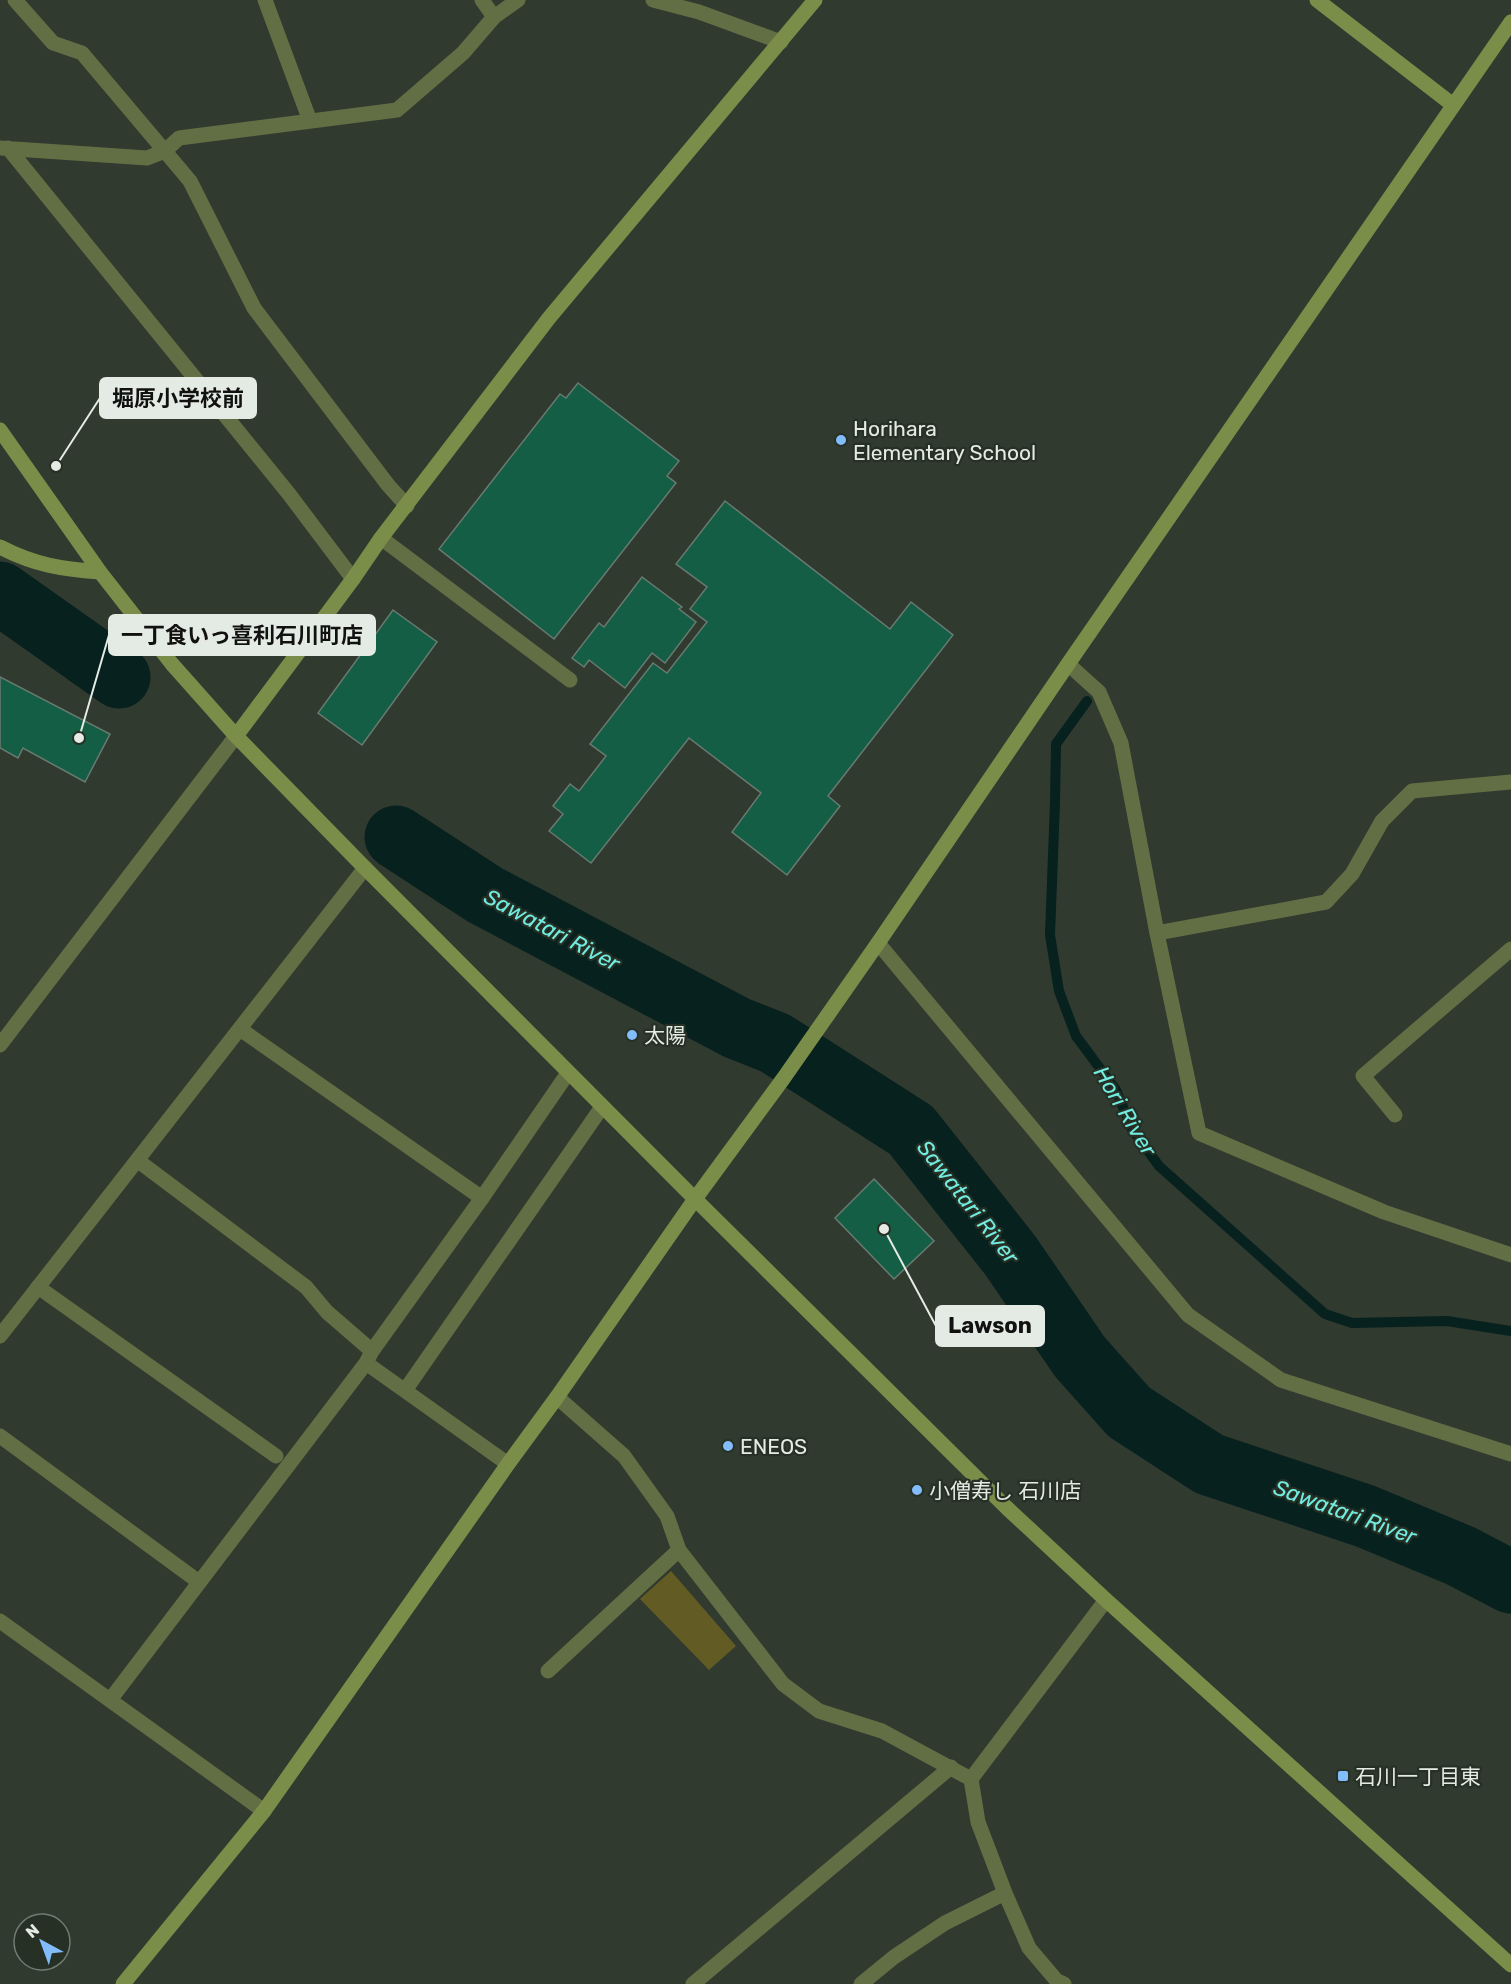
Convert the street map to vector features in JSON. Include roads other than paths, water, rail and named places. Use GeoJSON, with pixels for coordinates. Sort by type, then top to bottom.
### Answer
{"type":"FeatureCollection","features":[{"type":"Feature","properties":{"kind":"street"},"geometry":{"type":"LineString","coordinates":[[15,0],[53,43],[82,53],[190,181],[254,308],[388,485],[407,506]]}},
{"type":"Feature","properties":{"kind":"street"},"geometry":{"type":"LineString","coordinates":[[265,0],[310,121]]}},
{"type":"Feature","properties":{"kind":"street"},"geometry":{"type":"LineString","coordinates":[[482,0],[494,17]]}},
{"type":"Feature","properties":{"kind":"street"},"geometry":{"type":"LineString","coordinates":[[4,148],[147,158],[165,151],[179,138],[397,110],[462,53],[494,17],[518,0]]}},
{"type":"Feature","properties":{"kind":"street"},"geometry":{"type":"LineString","coordinates":[[653,0],[699,12],[781,42]]}},
{"type":"Feature","properties":{"kind":"street"},"geometry":{"type":"LineString","coordinates":[[0,1045],[236,736],[381,538],[549,318],[815,0]]}},
{"type":"Feature","properties":{"kind":"street"},"geometry":{"type":"LineString","coordinates":[[1317,0],[1453,105]]}},
{"type":"Feature","properties":{"kind":"street"},"geometry":{"type":"LineString","coordinates":[[123,1984],[264,1811],[695,1199],[783,1079],[1511,22]]}},
{"type":"Feature","properties":{"kind":"street"},"geometry":{"type":"LineString","coordinates":[[4,148],[289,494],[353,579]]}},
{"type":"Feature","properties":{"kind":"street"},"geometry":{"type":"LineString","coordinates":[[0,430],[100,572],[172,664],[236,736],[364,868],[1007,1508],[1511,1965]]}},
{"type":"Feature","properties":{"kind":"street"},"geometry":{"type":"LineString","coordinates":[[381,538],[570,680]]}},
{"type":"Feature","properties":{"kind":"street"},"geometry":{"type":"LineString","coordinates":[[0,547],[24,559],[66,569],[100,572]]}},
{"type":"Feature","properties":{"kind":"street"},"geometry":{"type":"LineString","coordinates":[[1068,664],[1099,692],[1121,743],[1157,933],[1200,1133],[1384,1212],[1511,1255]]}},
{"type":"Feature","properties":{"kind":"street"},"geometry":{"type":"LineString","coordinates":[[1157,933],[1326,902],[1352,874],[1382,821],[1413,790],[1511,782]]}},
{"type":"Feature","properties":{"kind":"street"},"geometry":{"type":"LineString","coordinates":[[0,1336],[364,868]]}},
{"type":"Feature","properties":{"kind":"street"},"geometry":{"type":"LineString","coordinates":[[878,944],[1188,1316],[1281,1380],[1511,1454]]}},
{"type":"Feature","properties":{"kind":"street"},"geometry":{"type":"LineString","coordinates":[[1395,1115],[1363,1076],[1511,950]]}},
{"type":"Feature","properties":{"kind":"street"},"geometry":{"type":"LineString","coordinates":[[240,1029],[482,1198]]}},
{"type":"Feature","properties":{"kind":"street"},"geometry":{"type":"LineString","coordinates":[[110,1700],[369,1357],[568,1073]]}},
{"type":"Feature","properties":{"kind":"street"},"geometry":{"type":"LineString","coordinates":[[406,1389],[602,1107]]}},
{"type":"Feature","properties":{"kind":"street"},"geometry":{"type":"LineString","coordinates":[[137,1160],[306,1287],[369,1357],[406,1389],[508,1464]]}},
{"type":"Feature","properties":{"kind":"street"},"geometry":{"type":"LineString","coordinates":[[38,1287],[276,1456]]}},
{"type":"Feature","properties":{"kind":"street"},"geometry":{"type":"LineString","coordinates":[[557,1397],[624,1456],[667,1516],[679,1550],[783,1684],[819,1711],[882,1731],[970,1779],[978,1822],[1029,1948],[1057,1981],[1064,1984]]}},
{"type":"Feature","properties":{"kind":"street"},"geometry":{"type":"LineString","coordinates":[[0,1436],[198,1582]]}},
{"type":"Feature","properties":{"kind":"street"},"geometry":{"type":"LineString","coordinates":[[548,1671],[679,1550]]}},
{"type":"Feature","properties":{"kind":"street"},"geometry":{"type":"LineString","coordinates":[[970,1779],[1106,1600]]}},
{"type":"Feature","properties":{"kind":"street"},"geometry":{"type":"LineString","coordinates":[[0,1621],[264,1811]]}},
{"type":"Feature","properties":{"kind":"street"},"geometry":{"type":"LineString","coordinates":[[693,1984],[951,1767]]}},
{"type":"Feature","properties":{"kind":"street"},"geometry":{"type":"LineString","coordinates":[[861,1984],[894,1957],[945,1923],[1005,1893]]}},
{"type":"Feature","properties":{"kind":"waterway","name":"Sawatari River"},"geometry":{"type":"LineString","coordinates":[[0,593],[119,677]]}},
{"type":"Feature","properties":{"kind":"waterway","name":"Hori River"},"geometry":{"type":"LineString","coordinates":[[1087,701],[1056,744],[1050,935],[1059,991],[1076,1036],[1116,1090],[1132,1129],[1159,1166],[1325,1314],[1352,1323],[1447,1321],[1511,1331]]}},
{"type":"Feature","properties":{"kind":"waterway","name":"Sawatari River"},"geometry":{"type":"LineString","coordinates":[[396,837],[485,895],[737,1028],[775,1043],[911,1130],[1010,1255],[1080,1357],[1129,1412],[1209,1464],[1365,1516],[1461,1556],[1511,1582]]}},
{"type":"Feature","properties":{"kind":"place","name":"Horihara Elementary School"},"geometry":{"type":"Point","coordinates":[841,440]}},
{"type":"Feature","properties":{"kind":"place","name":"堀原小学校前"},"geometry":{"type":"Point","coordinates":[56,466]}},
{"type":"Feature","properties":{"kind":"place","name":"一丁食いっ喜利石川町店"},"geometry":{"type":"Point","coordinates":[79,738]}},
{"type":"Feature","properties":{"kind":"place","name":"太陽"},"geometry":{"type":"Point","coordinates":[632,1035]}},
{"type":"Feature","properties":{"kind":"place","name":"Lawson"},"geometry":{"type":"Point","coordinates":[884,1229]}},
{"type":"Feature","properties":{"kind":"place","name":"ENEOS"},"geometry":{"type":"Point","coordinates":[728,1446]}},
{"type":"Feature","properties":{"kind":"place","name":"小僧寿し 石川店"},"geometry":{"type":"Point","coordinates":[917,1490]}},
{"type":"Feature","properties":{"kind":"place","name":"石川一丁目東"},"geometry":{"type":"Point","coordinates":[1343,1776]}}]}
